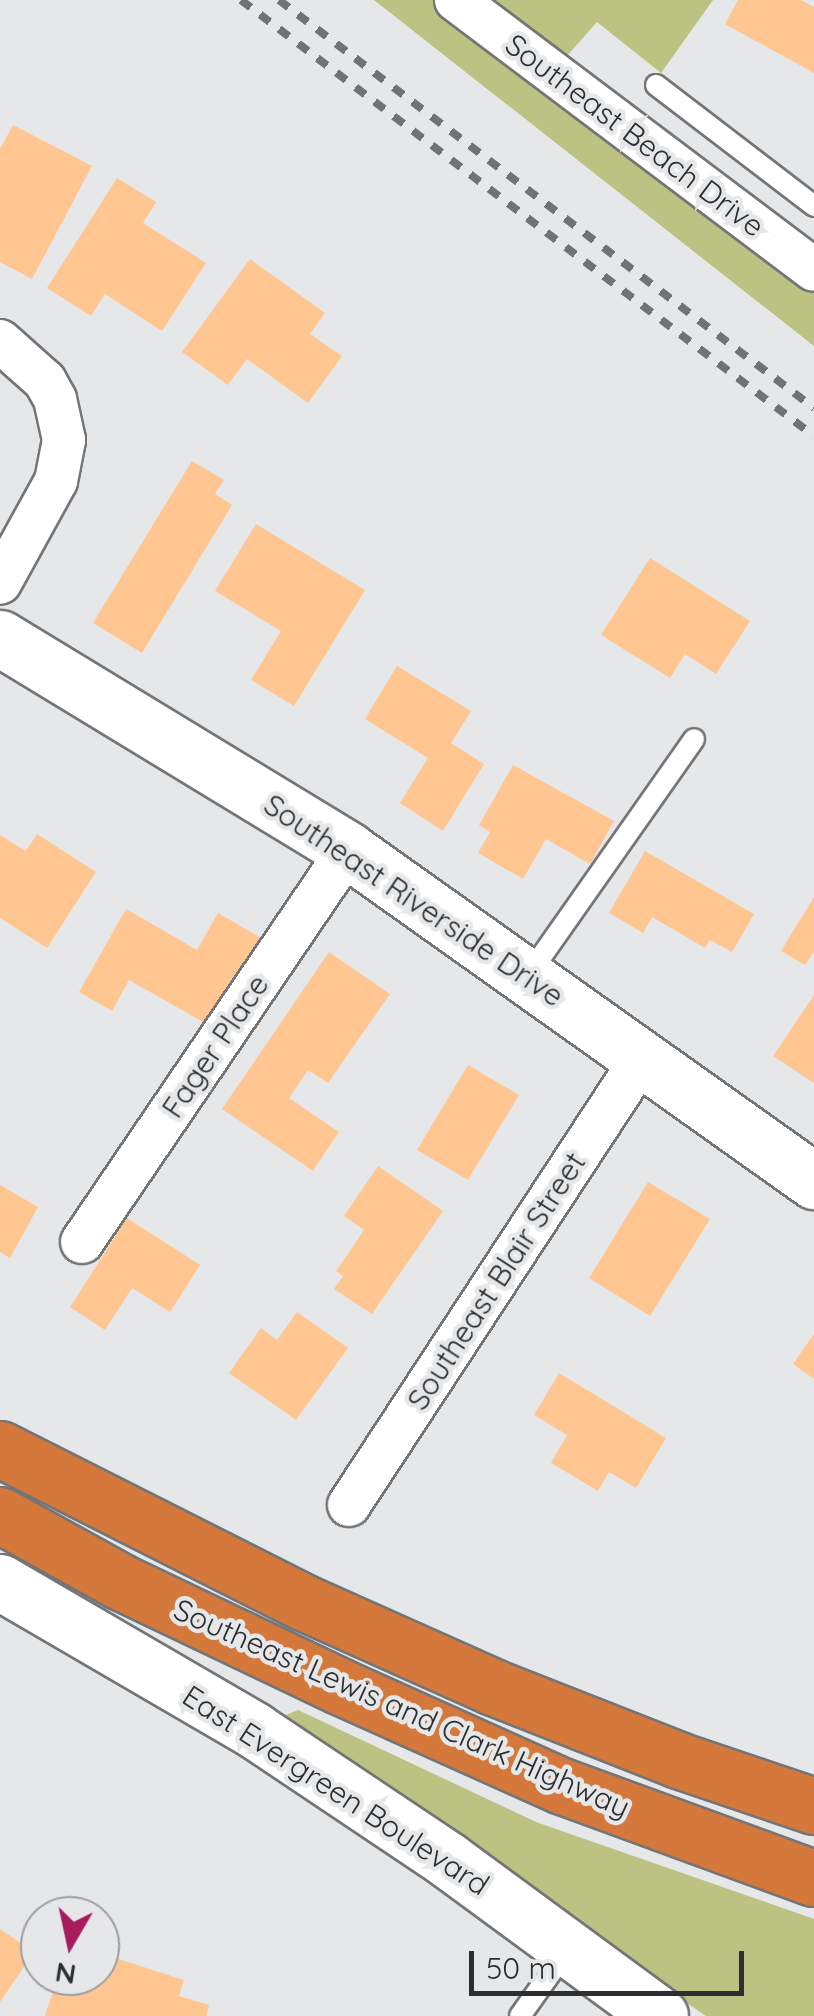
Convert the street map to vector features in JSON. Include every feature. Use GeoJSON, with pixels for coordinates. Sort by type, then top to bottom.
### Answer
{"type":"FeatureCollection","features":[{"type":"Feature","properties":{"kind":"highway","name":"Southeast Lewis and Clark Highway"},"geometry":{"type":"LineString","coordinates":[[0,1449],[303,1602],[493,1687],[678,1760],[814,1806]]}},
{"type":"Feature","properties":{"kind":"highway","name":"Southeast Lewis and Clark Highway"},"geometry":{"type":"LineString","coordinates":[[0,1515],[121,1582],[562,1786],[814,1878]]}},
{"type":"Feature","properties":{"kind":"highway"},"geometry":{"type":"LineString","coordinates":[[678,1760],[814,1778]]}},
{"type":"Feature","properties":{"kind":"street","name":"Southeast Beach Drive"},"geometry":{"type":"LineString","coordinates":[[456,0],[814,270]]}},
{"type":"Feature","properties":{"kind":"street"},"geometry":{"type":"LineString","coordinates":[[0,341],[45,381],[55,399],[64,440],[56,481],[0,582]]}},
{"type":"Feature","properties":{"kind":"street","name":"Southeast Riverside Drive"},"geometry":{"type":"LineString","coordinates":[[0,638],[348,850],[814,1181]]}},
{"type":"Feature","properties":{"kind":"street","name":"Fager Place"},"geometry":{"type":"LineString","coordinates":[[82,1242],[348,850]]}},
{"type":"Feature","properties":{"kind":"street","name":"Southeast Blair Street"},"geometry":{"type":"LineString","coordinates":[[349,1505],[643,1057]]}},
{"type":"Feature","properties":{"kind":"street","name":"East Evergreen Boulevard"},"geometry":{"type":"LineString","coordinates":[[0,1582],[254,1730],[448,1860],[660,2016]]}},
{"type":"Feature","properties":{"kind":"lane"},"geometry":{"type":"LineString","coordinates":[[656,85],[814,206]]}},
{"type":"Feature","properties":{"kind":"lane"},"geometry":{"type":"LineString","coordinates":[[528,976],[694,739]]}},
{"type":"Feature","properties":{"kind":"lane"},"geometry":{"type":"LineString","coordinates":[[520,2016],[568,1948]]}},
{"type":"Feature","properties":{"kind":"green space"},"geometry":{"type":"Polygon","coordinates":[[[374,0],[713,0],[661,73],[597,22],[566,57],[814,247],[814,346],[374,0]]]}},
{"type":"Feature","properties":{"kind":"green space"},"geometry":{"type":"Polygon","coordinates":[[[298,1710],[536,1822],[814,1919],[814,2016],[706,2016],[274,1720],[298,1710]]]}},
{"type":"Feature","properties":{"kind":"building"},"geometry":{"type":"Polygon","coordinates":[[[738,0],[801,0],[814,7],[814,73],[725,24],[738,0]]]}},
{"type":"Feature","properties":{"kind":"building"},"geometry":{"type":"Polygon","coordinates":[[[13,125],[92,166],[32,279],[0,262],[0,149],[13,125]]]}},
{"type":"Feature","properties":{"kind":"building"},"geometry":{"type":"Polygon","coordinates":[[[117,178],[156,202],[143,223],[206,263],[162,331],[105,294],[91,316],[47,288],[117,178]]]}},
{"type":"Feature","properties":{"kind":"building"},"geometry":{"type":"Polygon","coordinates":[[[250,259],[325,313],[310,334],[342,356],[308,403],[247,359],[228,385],[182,352],[250,259]]]}},
{"type":"Feature","properties":{"kind":"building"},"geometry":{"type":"Polygon","coordinates":[[[192,461],[224,480],[215,494],[232,505],[142,653],[93,623],[192,461]]]}},
{"type":"Feature","properties":{"kind":"building"},"geometry":{"type":"Polygon","coordinates":[[[256,524],[365,590],[294,706],[251,680],[281,631],[215,591],[256,524]]]}},
{"type":"Feature","properties":{"kind":"building"},"geometry":{"type":"Polygon","coordinates":[[[650,558],[750,621],[716,674],[685,654],[670,678],[601,635],[650,558]]]}},
{"type":"Feature","properties":{"kind":"building"},"geometry":{"type":"Polygon","coordinates":[[[397,666],[471,711],[451,743],[484,764],[443,831],[400,803],[428,758],[365,719],[397,666]]]}},
{"type":"Feature","properties":{"kind":"building"},"geometry":{"type":"Polygon","coordinates":[[[513,765],[614,821],[590,864],[546,839],[523,879],[478,853],[490,832],[479,825],[513,765]]]}},
{"type":"Feature","properties":{"kind":"building"},"geometry":{"type":"Polygon","coordinates":[[[37,834],[96,872],[47,948],[0,918],[0,835],[26,851],[37,834]]]}},
{"type":"Feature","properties":{"kind":"building"},"geometry":{"type":"Polygon","coordinates":[[[645,851],[754,914],[732,952],[710,940],[705,948],[652,917],[643,933],[609,913],[645,851]]]}},
{"type":"Feature","properties":{"kind":"building"},"geometry":{"type":"Polygon","coordinates":[[[814,897],[814,952],[805,965],[781,951],[814,897]]]}},
{"type":"Feature","properties":{"kind":"building"},"geometry":{"type":"Polygon","coordinates":[[[126,909],[197,950],[218,913],[261,938],[210,1026],[129,980],[112,1011],[79,992],[126,909]]]}},
{"type":"Feature","properties":{"kind":"building"},"geometry":{"type":"Polygon","coordinates":[[[329,952],[390,994],[328,1083],[308,1070],[289,1098],[339,1132],[313,1171],[222,1109],[329,952]]]}},
{"type":"Feature","properties":{"kind":"building"},"geometry":{"type":"Polygon","coordinates":[[[814,995],[814,1083],[773,1056],[814,995]]]}},
{"type":"Feature","properties":{"kind":"building"},"geometry":{"type":"Polygon","coordinates":[[[468,1065],[519,1095],[468,1180],[417,1150],[468,1065]]]}},
{"type":"Feature","properties":{"kind":"building"},"geometry":{"type":"Polygon","coordinates":[[[378,1166],[443,1211],[372,1314],[334,1289],[343,1276],[336,1271],[364,1230],[344,1216],[378,1166]]]}},
{"type":"Feature","properties":{"kind":"building"},"geometry":{"type":"Polygon","coordinates":[[[648,1182],[710,1219],[650,1316],[589,1278],[648,1182]]]}},
{"type":"Feature","properties":{"kind":"building"},"geometry":{"type":"Polygon","coordinates":[[[0,1185],[38,1207],[10,1258],[0,1252],[0,1185]]]}},
{"type":"Feature","properties":{"kind":"building"},"geometry":{"type":"Polygon","coordinates":[[[127,1218],[200,1265],[170,1312],[132,1288],[105,1330],[70,1307],[127,1218]]]}},
{"type":"Feature","properties":{"kind":"building"},"geometry":{"type":"Polygon","coordinates":[[[297,1312],[348,1348],[296,1420],[229,1373],[261,1328],[277,1340],[297,1312]]]}},
{"type":"Feature","properties":{"kind":"building"},"geometry":{"type":"Polygon","coordinates":[[[814,1334],[814,1379],[793,1364],[814,1334]]]}},
{"type":"Feature","properties":{"kind":"building"},"geometry":{"type":"Polygon","coordinates":[[[559,1373],[666,1438],[636,1488],[609,1472],[598,1491],[551,1463],[567,1435],[534,1415],[559,1373]]]}},
{"type":"Feature","properties":{"kind":"building"},"geometry":{"type":"Polygon","coordinates":[[[0,1929],[20,1943],[20,1973],[0,2002],[0,1929]]]}},
{"type":"Feature","properties":{"kind":"building"},"geometry":{"type":"Polygon","coordinates":[[[120,1959],[184,1980],[179,1996],[209,2005],[206,2016],[45,2016],[52,1996],[120,1996],[120,1959]]]}},
{"type":"Feature","properties":{"kind":"railway"},"geometry":{"type":"LineString","coordinates":[[241,0],[814,436]]}},
{"type":"Feature","properties":{"kind":"railway"},"geometry":{"type":"LineString","coordinates":[[279,0],[814,408]]}}]}
